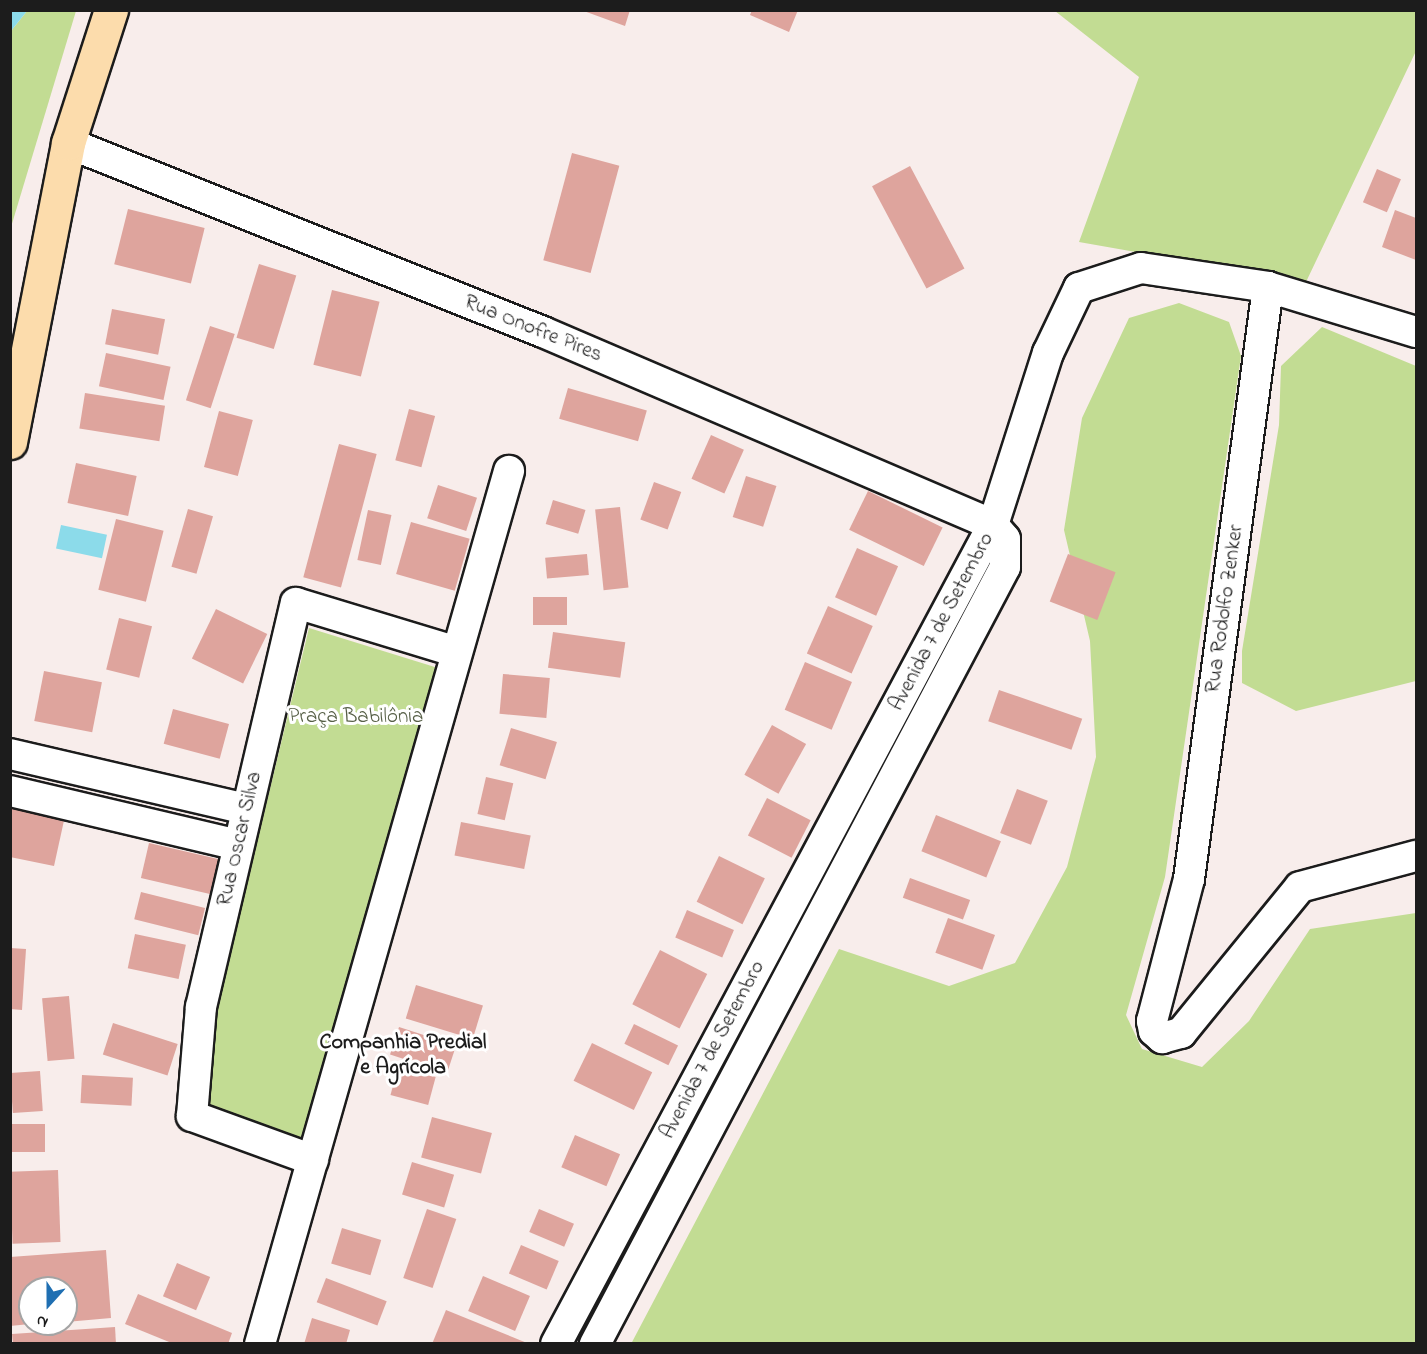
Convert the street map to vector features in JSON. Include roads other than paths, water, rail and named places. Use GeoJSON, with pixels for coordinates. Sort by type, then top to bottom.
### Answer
{"type":"FeatureCollection","features":[{"type":"Feature","properties":{"kind":"main road"},"geometry":{"type":"LineString","coordinates":[[10,442],[68,143],[111,10]]}},
{"type":"Feature","properties":{"kind":"street","name":"Rua Onofre Pires"},"geometry":{"type":"LineString","coordinates":[[68,143],[543,332],[993,525]]}},
{"type":"Feature","properties":{"kind":"street"},"geometry":{"type":"LineString","coordinates":[[993,525],[1048,353],[1079,288],[1141,268],[1268,288],[1416,332]]}},
{"type":"Feature","properties":{"kind":"street","name":"Rua Rodolfo Zenker"},"geometry":{"type":"LineString","coordinates":[[1268,288],[1189,879],[1152,1021],[1154,1031],[1162,1038],[1181,1034],[1300,887],[1416,856]]}},
{"type":"Feature","properties":{"kind":"street"},"geometry":{"type":"LineString","coordinates":[[260,1344],[509,471]]}},
{"type":"Feature","properties":{"kind":"street","name":"Avenida 7 de Setembro"},"geometry":{"type":"LineString","coordinates":[[556,1344],[993,525],[1009,548],[1005,567],[595,1344]]}},
{"type":"Feature","properties":{"kind":"street","name":"Rua Oscar Silva"},"geometry":{"type":"LineString","coordinates":[[313,1160],[192,1116],[201,1007],[296,603],[457,652]]}},
{"type":"Feature","properties":{"kind":"street"},"geometry":{"type":"LineString","coordinates":[[10,754],[247,808]]}},
{"type":"Feature","properties":{"kind":"street"},"geometry":{"type":"LineString","coordinates":[[860,775],[888,788]]}},
{"type":"Feature","properties":{"kind":"street"},"geometry":{"type":"LineString","coordinates":[[10,791],[238,845]]}},
{"type":"Feature","properties":{"kind":"street"},"geometry":{"type":"LineString","coordinates":[[713,1050],[743,1064]]}},
{"type":"Feature","properties":{"kind":"water"},"geometry":{"type":"Polygon","coordinates":[[[10,11],[27,11],[11,31],[10,11]]]}},
{"type":"Feature","properties":{"kind":"water"},"geometry":{"type":"Polygon","coordinates":[[[61,525],[107,535],[102,558],[56,548],[61,525]]]}},
{"type":"Feature","properties":{"kind":"district","name":"Companhia Predial e Agrícola"},"geometry":{"type":"Point","coordinates":[403,1056]}},
{"type":"Feature","properties":{"kind":"park label","name":"Praça Babilônia"},"geometry":{"type":"Point","coordinates":[356,717]}}]}
